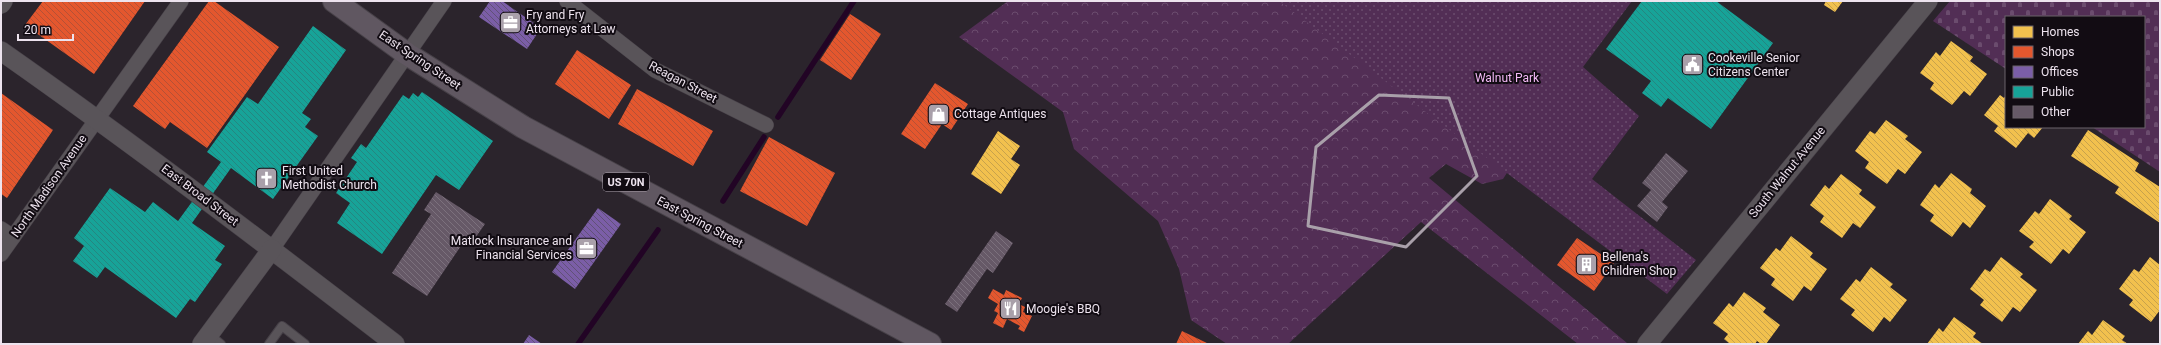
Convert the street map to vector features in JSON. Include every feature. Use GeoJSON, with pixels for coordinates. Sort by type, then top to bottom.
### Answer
{"type":"FeatureCollection","features":[{"type":"Feature","properties":{"kind":"main road","name":"East Spring Street"},"geometry":{"type":"LineString","coordinates":[[334,1],[407,54],[523,127],[930,344]]}},
{"type":"Feature","properties":{"kind":"street","name":"North Madison Avenue"},"geometry":{"type":"LineString","coordinates":[[1,254],[7,233],[97,119],[181,1]]}},
{"type":"Feature","properties":{"kind":"street"},"geometry":{"type":"LineString","coordinates":[[210,341],[444,1]]}},
{"type":"Feature","properties":{"kind":"street","name":"Reagan Street"},"geometry":{"type":"LineString","coordinates":[[567,1],[655,70],[766,125]]}},
{"type":"Feature","properties":{"kind":"street","name":"South Walnut Avenue"},"geometry":{"type":"LineString","coordinates":[[1647,344],[1928,1]]}},
{"type":"Feature","properties":{"kind":"street","name":"East Broad Street"},"geometry":{"type":"LineString","coordinates":[[1,51],[97,119],[272,249],[395,344]]}},
{"type":"Feature","properties":{"kind":"lane"},"geometry":{"type":"LineString","coordinates":[[269,344],[282,326],[305,344]]}},
{"type":"Feature","properties":{"kind":"highlighted area"},"geometry":{"type":"Polygon","coordinates":[[[1379,95],[1449,98],[1477,176],[1406,247],[1308,226],[1316,147],[1379,95]]]}},
{"type":"Feature","properties":{"kind":"green space"},"geometry":{"type":"Polygon","coordinates":[[[1008,1],[1463,1],[1523,148],[1503,179],[1482,184],[1446,164],[1429,178],[1627,343],[1578,344],[1421,222],[1288,344],[1227,344],[1191,320],[1179,269],[1158,221],[1074,149],[1063,112],[959,37],[1008,1]]]}},
{"type":"Feature","properties":{"kind":"green space","name":"Walnut Park"},"geometry":{"type":"Polygon","coordinates":[[[1279,1],[1632,1],[1583,67],[1639,116],[1592,179],[1696,260],[1667,294],[1279,1]]]}},
{"type":"Feature","properties":{"kind":"green space"},"geometry":{"type":"Polygon","coordinates":[[[1950,1],[2160,1],[2160,172],[2094,128],[2145,128],[2145,16],[2005,16],[2005,68],[1933,21],[1950,1]]]}},
{"type":"Feature","properties":{"kind":"building: Homes"},"geometry":{"type":"Polygon","coordinates":[[[1826,1],[1843,1],[1835,12],[1824,5],[1826,1]]]}},
{"type":"Feature","properties":{"kind":"building: Homes"},"geometry":{"type":"Polygon","coordinates":[[[1951,41],[1973,57],[1970,61],[1987,74],[1970,96],[1964,91],[1952,105],[1930,89],[1934,83],[1920,73],[1936,52],[1940,56],[1951,41]]]}},
{"type":"Feature","properties":{"kind":"building: Homes"},"geometry":{"type":"Polygon","coordinates":[[[2000,95],[2004,98],[2005,96],[2005,128],[2042,128],[2034,138],[2028,133],[2016,148],[1994,131],[1998,126],[1984,115],[2000,95]]]}},
{"type":"Feature","properties":{"kind":"building: Homes"},"geometry":{"type":"Polygon","coordinates":[[[1886,120],[1908,136],[1905,139],[1922,152],[1905,174],[1898,169],[1887,184],[1865,168],[1869,162],[1855,151],[1870,131],[1875,134],[1886,120]]]}},
{"type":"Feature","properties":{"kind":"building: Homes"},"geometry":{"type":"Polygon","coordinates":[[[2088,130],[2139,163],[2135,171],[2160,187],[2160,223],[2115,193],[2119,187],[2071,156],[2088,130]]]}},
{"type":"Feature","properties":{"kind":"building: Homes"},"geometry":{"type":"Polygon","coordinates":[[[998,131],[1020,146],[1011,159],[1020,165],[1001,194],[971,174],[998,131]]]}},
{"type":"Feature","properties":{"kind":"building: Homes"},"geometry":{"type":"Polygon","coordinates":[[[1951,173],[1972,189],[1970,193],[1986,206],[1970,228],[1963,222],[1952,237],[1930,221],[1934,215],[1920,205],[1935,184],[1939,188],[1951,173]]]}},
{"type":"Feature","properties":{"kind":"building: Homes"},"geometry":{"type":"Polygon","coordinates":[[[1841,174],[1862,190],[1859,194],[1876,207],[1860,228],[1853,223],[1842,238],[1820,222],[1824,216],[1810,205],[1825,185],[1829,189],[1841,174]]]}},
{"type":"Feature","properties":{"kind":"building: Homes"},"geometry":{"type":"Polygon","coordinates":[[[2050,199],[2072,216],[2069,219],[2086,232],[2069,254],[2063,249],[2051,264],[2029,247],[2034,242],[2019,231],[2035,211],[2039,214],[2050,199]]]}},
{"type":"Feature","properties":{"kind":"building: Homes"},"geometry":{"type":"Polygon","coordinates":[[[1791,236],[1813,253],[1810,257],[1827,269],[1811,291],[1804,286],[1793,301],[1771,285],[1775,279],[1760,268],[1776,248],[1780,251],[1791,236]]]}},
{"type":"Feature","properties":{"kind":"building: Homes"},"geometry":{"type":"Polygon","coordinates":[[[2001,257],[2023,274],[2020,277],[2037,290],[2020,312],[2013,307],[2002,322],[1980,305],[1984,300],[1970,289],[1985,269],[1990,272],[2001,257]]]}},
{"type":"Feature","properties":{"kind":"building: Homes"},"geometry":{"type":"Polygon","coordinates":[[[2150,257],[2160,265],[2160,310],[2151,322],[2129,305],[2133,300],[2119,289],[2134,269],[2139,272],[2150,257]]]}},
{"type":"Feature","properties":{"kind":"building: Homes"},"geometry":{"type":"Polygon","coordinates":[[[1871,267],[1893,284],[1890,287],[1907,300],[1890,322],[1884,317],[1873,332],[1851,315],[1855,310],[1840,299],[1856,279],[1860,282],[1871,267]]]}},
{"type":"Feature","properties":{"kind":"building: Homes"},"geometry":{"type":"Polygon","coordinates":[[[1744,292],[1766,308],[1763,312],[1780,325],[1766,344],[1761,344],[1757,341],[1755,344],[1730,344],[1724,339],[1728,334],[1713,323],[1729,303],[1733,307],[1744,292]]]}},
{"type":"Feature","properties":{"kind":"building: Homes"},"geometry":{"type":"Polygon","coordinates":[[[1954,317],[1976,333],[1973,337],[1983,344],[1927,344],[1939,328],[1943,332],[1954,317]]]}},
{"type":"Feature","properties":{"kind":"building: Homes"},"geometry":{"type":"Polygon","coordinates":[[[2103,320],[2125,336],[2122,340],[2128,344],[2078,344],[2088,331],[2092,335],[2103,320]]]}},
{"type":"Feature","properties":{"kind":"building: Shops"},"geometry":{"type":"Polygon","coordinates":[[[43,1],[145,1],[94,74],[25,25],[43,1]]]}},
{"type":"Feature","properties":{"kind":"building: Shops"},"geometry":{"type":"Polygon","coordinates":[[[209,1],[214,1],[279,47],[207,148],[170,122],[165,129],[133,106],[209,1]]]}},
{"type":"Feature","properties":{"kind":"building: Shops"},"geometry":{"type":"Polygon","coordinates":[[[850,14],[881,34],[851,80],[820,60],[850,14]]]}},
{"type":"Feature","properties":{"kind":"building: Shops"},"geometry":{"type":"Polygon","coordinates":[[[577,50],[631,85],[609,119],[555,84],[577,50]]]}},
{"type":"Feature","properties":{"kind":"building: Shops","name":"Cottage Antiques"},"geometry":{"type":"Polygon","coordinates":[[[935,83],[968,104],[951,130],[942,124],[925,149],[901,134],[935,83]]]}},
{"type":"Feature","properties":{"kind":"building: Shops"},"geometry":{"type":"Polygon","coordinates":[[[637,89],[713,131],[693,166],[618,124],[637,89]]]}},
{"type":"Feature","properties":{"kind":"building: Shops"},"geometry":{"type":"Polygon","coordinates":[[[1,93],[53,130],[7,198],[1,194],[1,93]]]}},
{"type":"Feature","properties":{"kind":"building: Shops"},"geometry":{"type":"Polygon","coordinates":[[[769,137],[835,173],[807,226],[740,191],[769,137]]]}},
{"type":"Feature","properties":{"kind":"building: Shops","name":"Bellena's Children Shop"},"geometry":{"type":"Polygon","coordinates":[[[1577,238],[1614,263],[1594,291],[1557,265],[1577,238]]]}},
{"type":"Feature","properties":{"kind":"building: Shops","name":"Moogie's BBQ"},"geometry":{"type":"Polygon","coordinates":[[[993,289],[1004,295],[1006,290],[1022,298],[1019,304],[1025,307],[1023,312],[1032,316],[1024,332],[1018,329],[1020,326],[1007,319],[1003,328],[993,323],[998,313],[994,311],[998,304],[988,298],[993,289]]]}},
{"type":"Feature","properties":{"kind":"building: Shops"},"geometry":{"type":"Polygon","coordinates":[[[1182,331],[1209,344],[1176,344],[1182,331]]]}},
{"type":"Feature","properties":{"kind":"building: Offices","name":"Fry and Fry Attorneys at Law"},"geometry":{"type":"Polygon","coordinates":[[[490,1],[502,1],[541,28],[527,49],[479,17],[490,1]]]}},
{"type":"Feature","properties":{"kind":"building: Offices","name":"Matlock Insurance and Financial Services"},"geometry":{"type":"Polygon","coordinates":[[[598,208],[621,224],[575,289],[552,272],[598,208]]]}},
{"type":"Feature","properties":{"kind":"building: Offices"},"geometry":{"type":"Polygon","coordinates":[[[529,335],[542,344],[523,344],[529,335]]]}},
{"type":"Feature","properties":{"kind":"building: Public","name":"Cookeville Senior Citizens Center"},"geometry":{"type":"Polygon","coordinates":[[[1642,1],[1716,1],[1773,43],[1711,129],[1668,98],[1661,107],[1642,93],[1651,81],[1606,49],[1642,1]]]}},
{"type":"Feature","properties":{"kind":"building: Public","name":"First United Methodist Church"},"geometry":{"type":"Polygon","coordinates":[[[313,26],[346,50],[302,113],[311,119],[305,127],[318,136],[273,199],[231,168],[192,223],[225,246],[215,260],[222,264],[195,302],[190,299],[176,318],[105,267],[97,278],[73,261],[84,246],[74,238],[110,188],[145,212],[153,202],[178,221],[221,162],[207,152],[247,97],[258,104],[313,26]]]}},
{"type":"Feature","properties":{"kind":"building: Public","name":"First United Methodist Church"},"geometry":{"type":"Polygon","coordinates":[[[422,92],[493,141],[459,190],[436,175],[382,254],[337,223],[350,203],[336,193],[357,162],[351,158],[361,144],[366,148],[403,95],[409,99],[413,93],[418,97],[422,92]]]}},
{"type":"Feature","properties":{"kind":"building: Other"},"geometry":{"type":"Polygon","coordinates":[[[1666,153],[1688,171],[1662,202],[1668,207],[1657,222],[1637,206],[1651,190],[1642,183],[1666,153]]]}},
{"type":"Feature","properties":{"kind":"building: Other"},"geometry":{"type":"Polygon","coordinates":[[[436,192],[485,224],[473,241],[467,237],[427,296],[392,273],[431,214],[424,210],[436,192]]]}},
{"type":"Feature","properties":{"kind":"building: Other"},"geometry":{"type":"Polygon","coordinates":[[[996,231],[1013,243],[993,273],[987,269],[957,312],[945,304],[996,231]]]}},
{"type":"Feature","properties":{"kind":"waterway"},"geometry":{"type":"LineString","coordinates":[[778,117],[854,1]]}},
{"type":"Feature","properties":{"kind":"waterway"},"geometry":{"type":"LineString","coordinates":[[723,201],[764,137]]}},
{"type":"Feature","properties":{"kind":"waterway"},"geometry":{"type":"LineString","coordinates":[[578,344],[658,230]]}},
{"type":"Feature","properties":{"kind":"place","name":"Fry and Fry Attorneys at Law"},"geometry":{"type":"Point","coordinates":[510,22]}},
{"type":"Feature","properties":{"kind":"place","name":"Cookeville Senior Citizens Center"},"geometry":{"type":"Point","coordinates":[1693,65]}},
{"type":"Feature","properties":{"kind":"place","name":"Cottage Antiques"},"geometry":{"type":"Point","coordinates":[938,114]}},
{"type":"Feature","properties":{"kind":"place","name":"First United Methodist Church"},"geometry":{"type":"Point","coordinates":[266,178]}},
{"type":"Feature","properties":{"kind":"place","name":"Matlock Insurance and Financial Services"},"geometry":{"type":"Point","coordinates":[587,248]}},
{"type":"Feature","properties":{"kind":"place","name":"Bellena's Children Shop"},"geometry":{"type":"Point","coordinates":[1586,264]}},
{"type":"Feature","properties":{"kind":"place","name":"Moogie's BBQ"},"geometry":{"type":"Point","coordinates":[1010,309]}}]}
